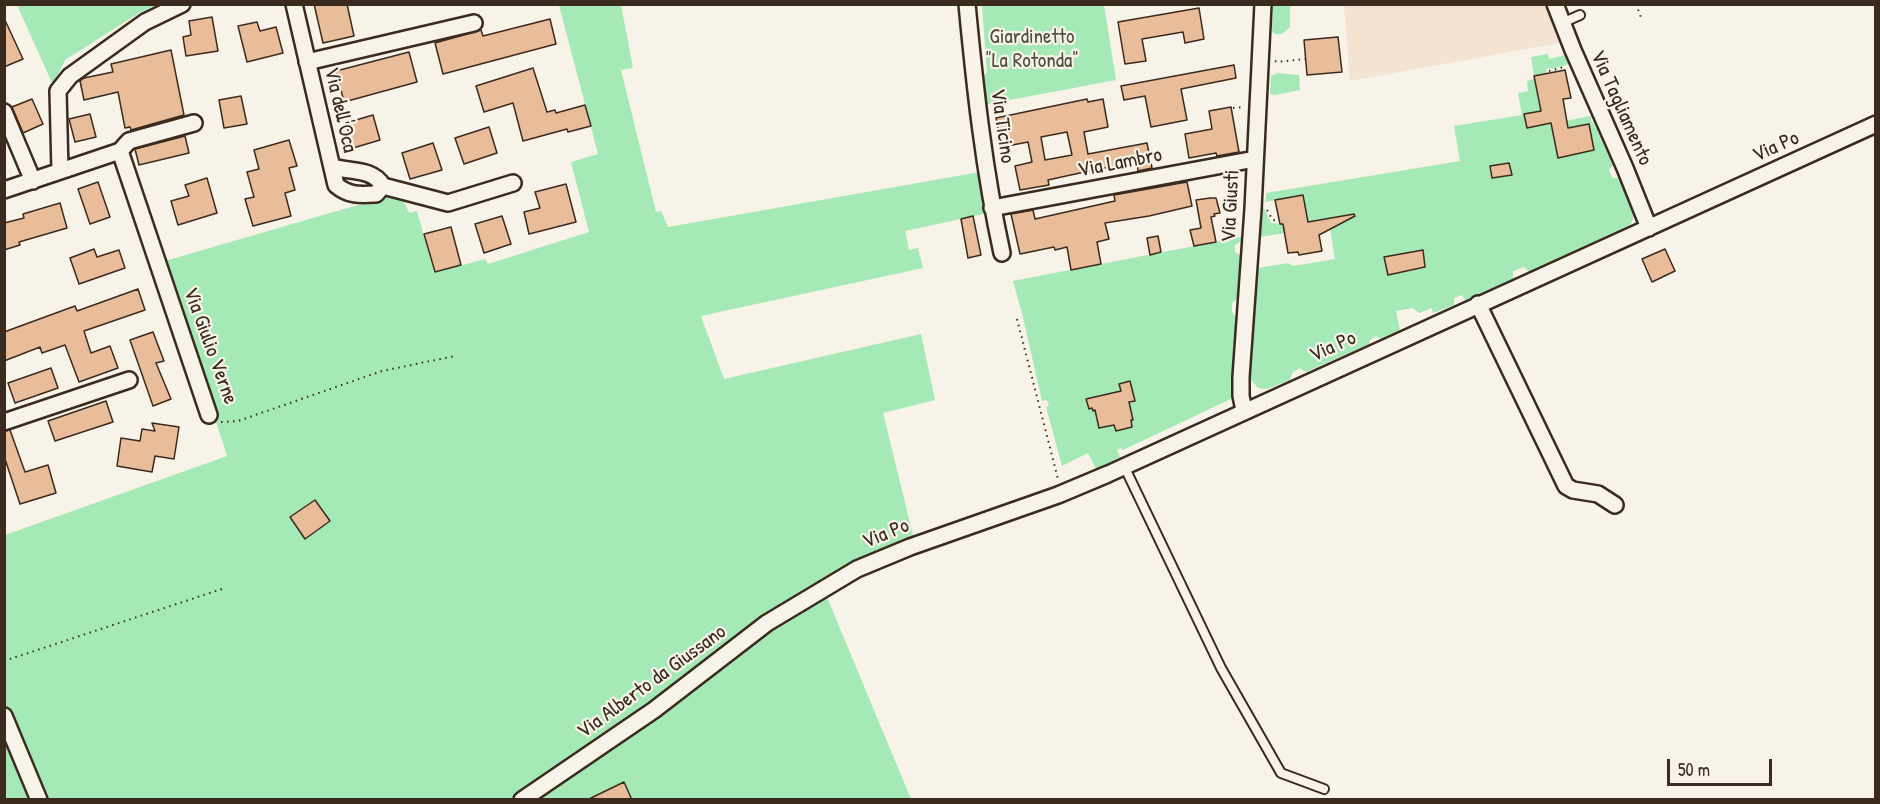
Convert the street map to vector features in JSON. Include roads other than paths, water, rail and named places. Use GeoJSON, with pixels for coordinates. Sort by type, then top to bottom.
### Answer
{"type":"FeatureCollection","features":[{"type":"Feature","properties":{"kind":"street"},"geometry":{"type":"LineString","coordinates":[[60,171],[58,91],[70,76],[145,22],[182,4]]}},
{"type":"Feature","properties":{"kind":"street","name":"Via dell'Oca"},"geometry":{"type":"LineString","coordinates":[[294,4],[336,185],[343,191],[354,195],[376,194],[383,186]]}},
{"type":"Feature","properties":{"kind":"street","name":"Via Ticino"},"geometry":{"type":"LineString","coordinates":[[967,4],[974,79],[992,208],[1002,253]]}},
{"type":"Feature","properties":{"kind":"street","name":"Via Giusti"},"geometry":{"type":"LineString","coordinates":[[1244,410],[1241,377],[1263,4]]}},
{"type":"Feature","properties":{"kind":"street","name":"Via Tagliamento"},"geometry":{"type":"LineString","coordinates":[[1555,4],[1649,228]]}},
{"type":"Feature","properties":{"kind":"street","name":"Via dell'Oca"},"geometry":{"type":"LineString","coordinates":[[307,62],[474,23]]}},
{"type":"Feature","properties":{"kind":"street"},"geometry":{"type":"LineString","coordinates":[[4,112],[33,181]]}},
{"type":"Feature","properties":{"kind":"street"},"geometry":{"type":"LineString","coordinates":[[4,190],[120,151],[129,141],[194,123]]}},
{"type":"Feature","properties":{"kind":"street","name":"Via Po"},"geometry":{"type":"LineString","coordinates":[[806,599],[857,569],[1062,493],[1124,466],[1875,124]]}},
{"type":"Feature","properties":{"kind":"street","name":"Via Giulio Verne"},"geometry":{"type":"LineString","coordinates":[[120,151],[209,415]]}},
{"type":"Feature","properties":{"kind":"street","name":"Via Lambro"},"geometry":{"type":"LineString","coordinates":[[992,208],[1255,159]]}},
{"type":"Feature","properties":{"kind":"street","name":"Via dell'Oca"},"geometry":{"type":"LineString","coordinates":[[332,167],[347,171],[364,171],[379,179],[383,186],[448,203],[513,183]]}},
{"type":"Feature","properties":{"kind":"street"},"geometry":{"type":"LineString","coordinates":[[1478,304],[1566,486],[1573,490],[1598,494],[1615,505]]}},
{"type":"Feature","properties":{"kind":"street"},"geometry":{"type":"LineString","coordinates":[[4,422],[129,380]]}},
{"type":"Feature","properties":{"kind":"street","name":"Via Alberto da Giussano"},"geometry":{"type":"LineString","coordinates":[[522,800],[541,794],[767,623],[806,599]]}},
{"type":"Feature","properties":{"kind":"street"},"geometry":{"type":"LineString","coordinates":[[4,716],[39,800]]}},
{"type":"Feature","properties":{"kind":"lane"},"geometry":{"type":"LineString","coordinates":[[1562,23],[1580,15]]}},
{"type":"Feature","properties":{"kind":"lane"},"geometry":{"type":"LineString","coordinates":[[1124,466],[1221,668],[1281,772],[1324,789]]}},
{"type":"Feature","properties":{"kind":"park label","name":"Giardinetto \"La Rotonda\""},"geometry":{"type":"Point","coordinates":[1032,49]}}]}
